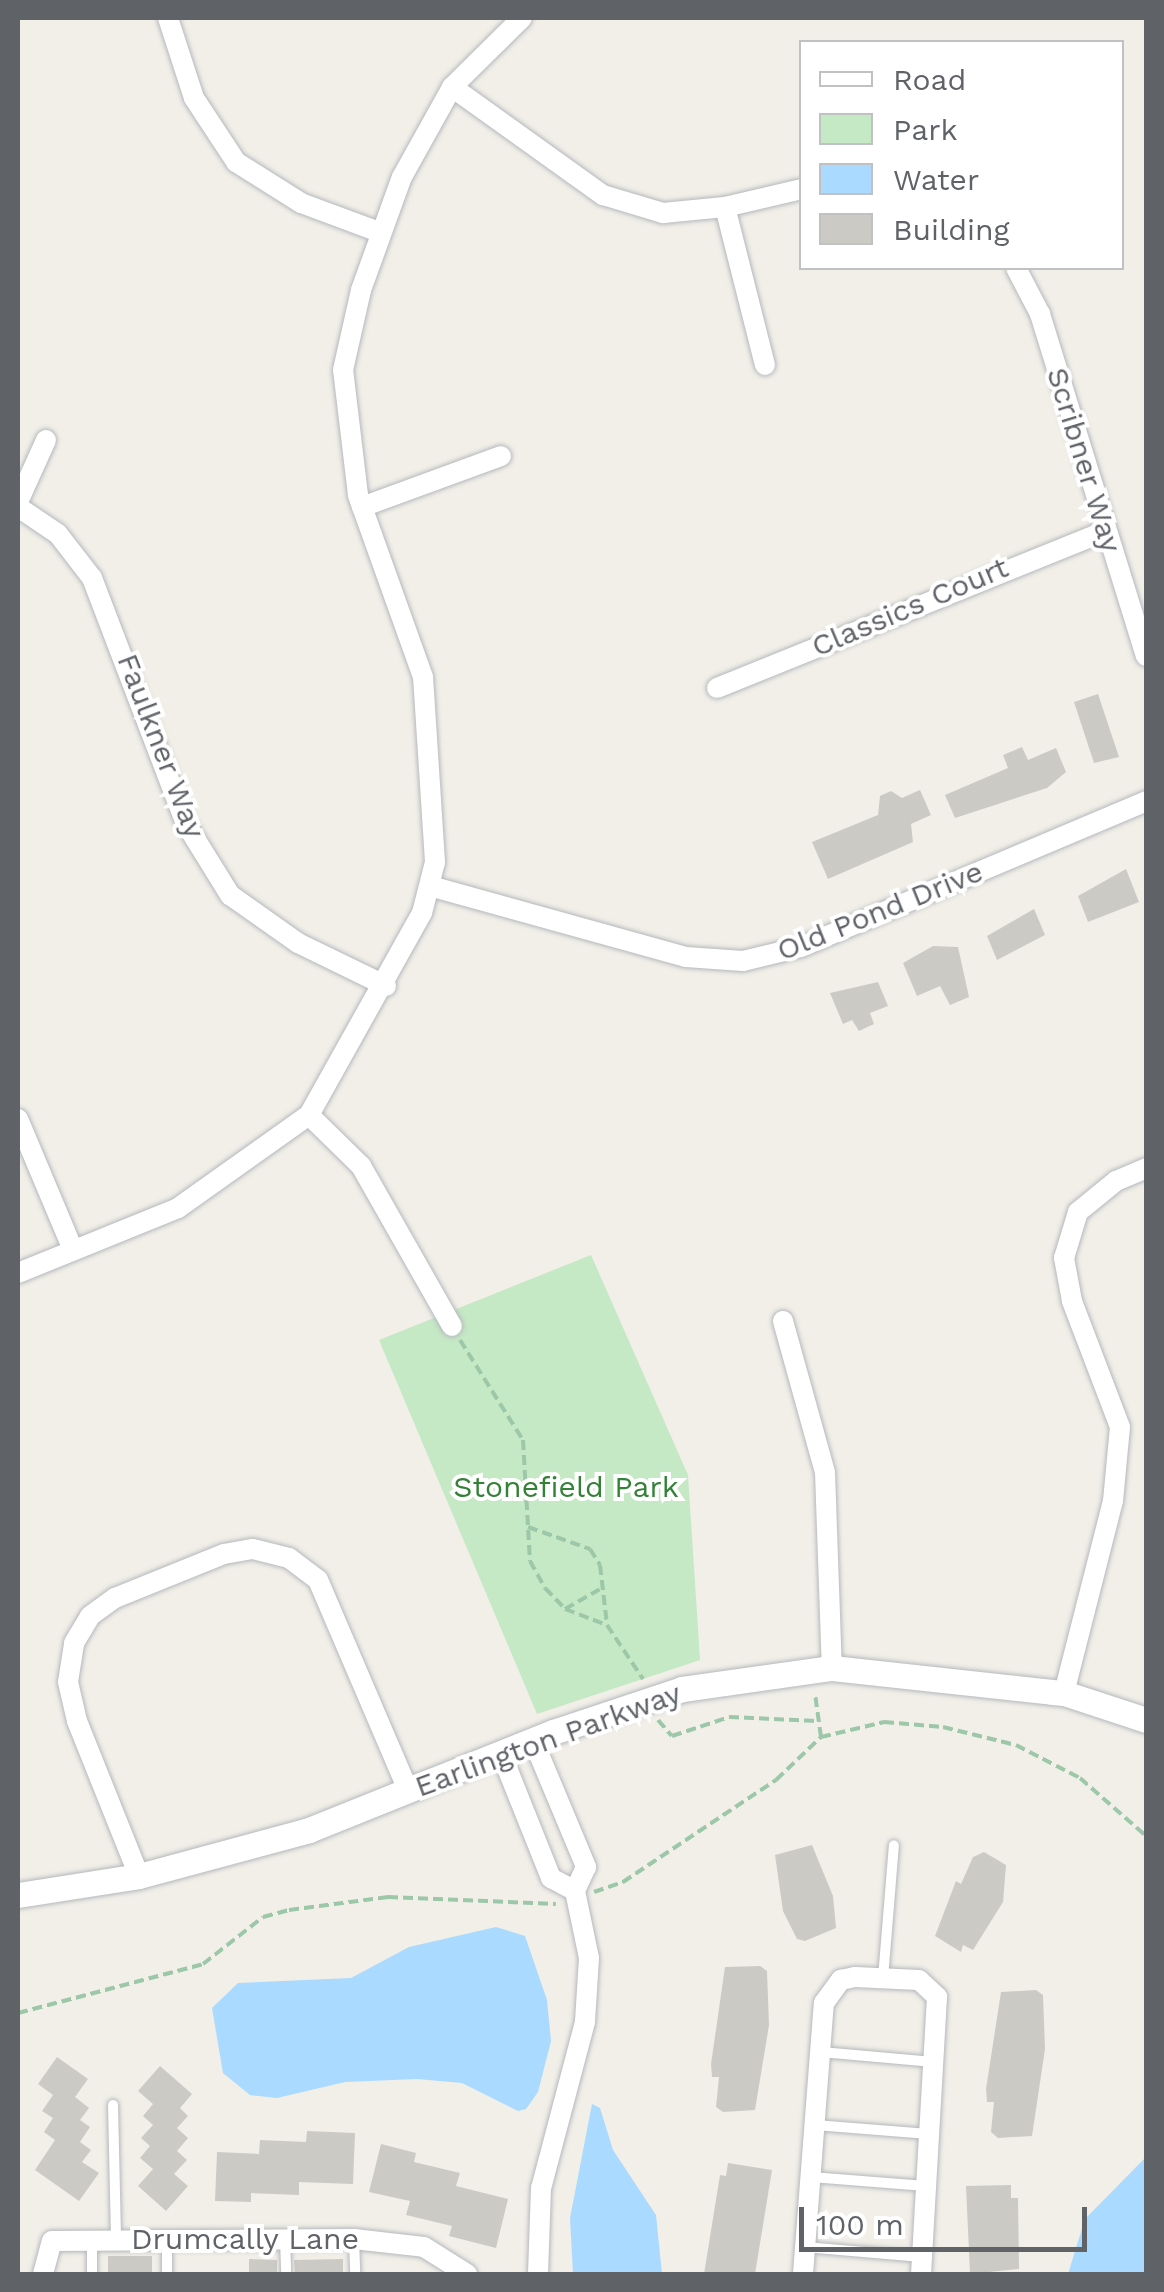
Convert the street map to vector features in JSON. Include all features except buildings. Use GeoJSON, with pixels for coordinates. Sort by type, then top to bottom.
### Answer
{"type":"FeatureCollection","features":[{"type":"Feature","properties":{"kind":"street"},"geometry":{"type":"LineString","coordinates":[[168,18],[194,98],[236,162],[301,203],[379,232]]}},
{"type":"Feature","properties":{"kind":"street"},"geometry":{"type":"LineString","coordinates":[[18,1273],[178,1208],[309,1115],[386,986],[430,886],[435,862],[423,676],[362,507],[343,370],[379,232],[452,87],[522,18]]}},
{"type":"Feature","properties":{"kind":"street"},"geometry":{"type":"LineString","coordinates":[[452,87],[602,195],[663,212],[726,207],[799,190]]}},
{"type":"Feature","properties":{"kind":"street"},"geometry":{"type":"LineString","coordinates":[[726,207],[765,365]]}},
{"type":"Feature","properties":{"kind":"street","name":"Scribner Way"},"geometry":{"type":"LineString","coordinates":[[1017,270],[1040,314],[1146,656]]}},
{"type":"Feature","properties":{"kind":"street","name":"Faulkner Way"},"geometry":{"type":"LineString","coordinates":[[46,440],[18,504],[58,534],[92,578],[186,824],[230,894],[298,943],[386,986]]}},
{"type":"Feature","properties":{"kind":"street"},"geometry":{"type":"LineString","coordinates":[[362,507],[501,456]]}},
{"type":"Feature","properties":{"kind":"street","name":"Classics Court"},"geometry":{"type":"LineString","coordinates":[[716,688],[1105,531]]}},
{"type":"Feature","properties":{"kind":"street","name":"Old Pond Drive"},"geometry":{"type":"LineString","coordinates":[[430,886],[686,958],[743,961],[801,947],[1146,802]]}},
{"type":"Feature","properties":{"kind":"street"},"geometry":{"type":"LineString","coordinates":[[309,1115],[361,1166],[452,1326]]}},
{"type":"Feature","properties":{"kind":"street"},"geometry":{"type":"LineString","coordinates":[[18,1119],[73,1250]]}},
{"type":"Feature","properties":{"kind":"street"},"geometry":{"type":"LineString","coordinates":[[1064,1692],[1113,1501],[1120,1427],[1072,1301],[1064,1258],[1078,1212],[1116,1180],[1146,1168]]}},
{"type":"Feature","properties":{"kind":"street"},"geometry":{"type":"LineString","coordinates":[[783,1321],[825,1472],[823,1669]]}},
{"type":"Feature","properties":{"kind":"street"},"geometry":{"type":"LineString","coordinates":[[139,1876],[78,1721],[68,1682],[74,1643],[90,1616],[115,1598],[224,1554],[254,1549],[289,1558],[318,1580],[408,1790]]}},
{"type":"Feature","properties":{"kind":"street","name":"Earlington Parkway"},"geometry":{"type":"LineString","coordinates":[[18,1894],[139,1876],[309,1830],[533,1740],[682,1689],[823,1669],[1064,1692],[1146,1720]]}},
{"type":"Feature","properties":{"kind":"street"},"geometry":{"type":"LineString","coordinates":[[533,1740],[586,1868],[576,1894],[590,1958],[588,1999],[541,2188],[538,2274]]}},
{"type":"Feature","properties":{"kind":"street"},"geometry":{"type":"LineString","coordinates":[[500,1753],[552,1878],[576,1894]]}},
{"type":"Feature","properties":{"kind":"street"},"geometry":{"type":"LineString","coordinates":[[803,2274],[821,2052],[830,1989],[841,1980],[919,1980],[937,1997],[921,2266]]}},
{"type":"Feature","properties":{"kind":"street","name":"Drumcally Lane"},"geometry":{"type":"LineString","coordinates":[[43,2274],[52,2240],[354,2238],[424,2247],[467,2274]]}},
{"type":"Feature","properties":{"kind":"lane"},"geometry":{"type":"LineString","coordinates":[[883,1978],[894,1846]]}},
{"type":"Feature","properties":{"kind":"lane"},"geometry":{"type":"LineString","coordinates":[[821,2052],[935,2062]]}},
{"type":"Feature","properties":{"kind":"lane"},"geometry":{"type":"LineString","coordinates":[[113,2105],[116,2239]]}},
{"type":"Feature","properties":{"kind":"lane"},"geometry":{"type":"LineString","coordinates":[[815,2125],[930,2134]]}},
{"type":"Feature","properties":{"kind":"lane"},"geometry":{"type":"LineString","coordinates":[[811,2177],[926,2186]]}},
{"type":"Feature","properties":{"kind":"lane"},"geometry":{"type":"LineString","coordinates":[[354,2238],[354,2274]]}},
{"type":"Feature","properties":{"kind":"lane"},"geometry":{"type":"LineString","coordinates":[[167,2239],[168,2274]]}},
{"type":"Feature","properties":{"kind":"lane"},"geometry":{"type":"LineString","coordinates":[[285,2239],[286,2274]]}},
{"type":"Feature","properties":{"kind":"lane"},"geometry":{"type":"LineString","coordinates":[[92,2240],[92,2274]]}},
{"type":"Feature","properties":{"kind":"lane"},"geometry":{"type":"LineString","coordinates":[[805,2247],[921,2266]]}},
{"type":"Feature","properties":{"kind":"path"},"geometry":{"type":"LineString","coordinates":[[452,1326],[522,1440],[530,1561],[566,1608],[607,1625]]}},
{"type":"Feature","properties":{"kind":"path"},"geometry":{"type":"LineString","coordinates":[[527,1526],[590,1549],[600,1566],[607,1625],[641,1671],[648,1701],[672,1736],[729,1717],[817,1721]]}},
{"type":"Feature","properties":{"kind":"path"},"geometry":{"type":"LineString","coordinates":[[566,1608],[600,1589]]}},
{"type":"Feature","properties":{"kind":"path"},"geometry":{"type":"LineString","coordinates":[[821,1737],[817,1721],[823,1669]]}},
{"type":"Feature","properties":{"kind":"path"},"geometry":{"type":"LineString","coordinates":[[18,2013],[202,1964],[262,1918],[289,1910],[388,1897],[548,1906],[623,1882],[776,1780],[821,1737],[884,1722],[942,1727],[1016,1745],[1080,1778],[1146,1836]]}},
{"type":"Feature","properties":{"kind":"green space","name":"Stonefield Park"},"geometry":{"type":"Polygon","coordinates":[[[591,1255],[688,1475],[700,1660],[537,1714],[379,1340],[591,1255]]]}},
{"type":"Feature","properties":{"kind":"water"},"geometry":{"type":"Polygon","coordinates":[[[496,1927],[525,1936],[547,2000],[551,2041],[538,2092],[526,2109],[518,2111],[462,2083],[417,2079],[345,2082],[277,2098],[250,2095],[223,2073],[212,2008],[238,1983],[351,1978],[409,1947],[496,1927]]]}},
{"type":"Feature","properties":{"kind":"water"},"geometry":{"type":"Polygon","coordinates":[[[592,2104],[600,2108],[613,2150],[656,2215],[662,2274],[573,2274],[570,2218],[592,2104]]]}},
{"type":"Feature","properties":{"kind":"water"},"geometry":{"type":"Polygon","coordinates":[[[1146,2157],[1146,2274],[1068,2274],[1085,2219],[1146,2157]]]}}]}
